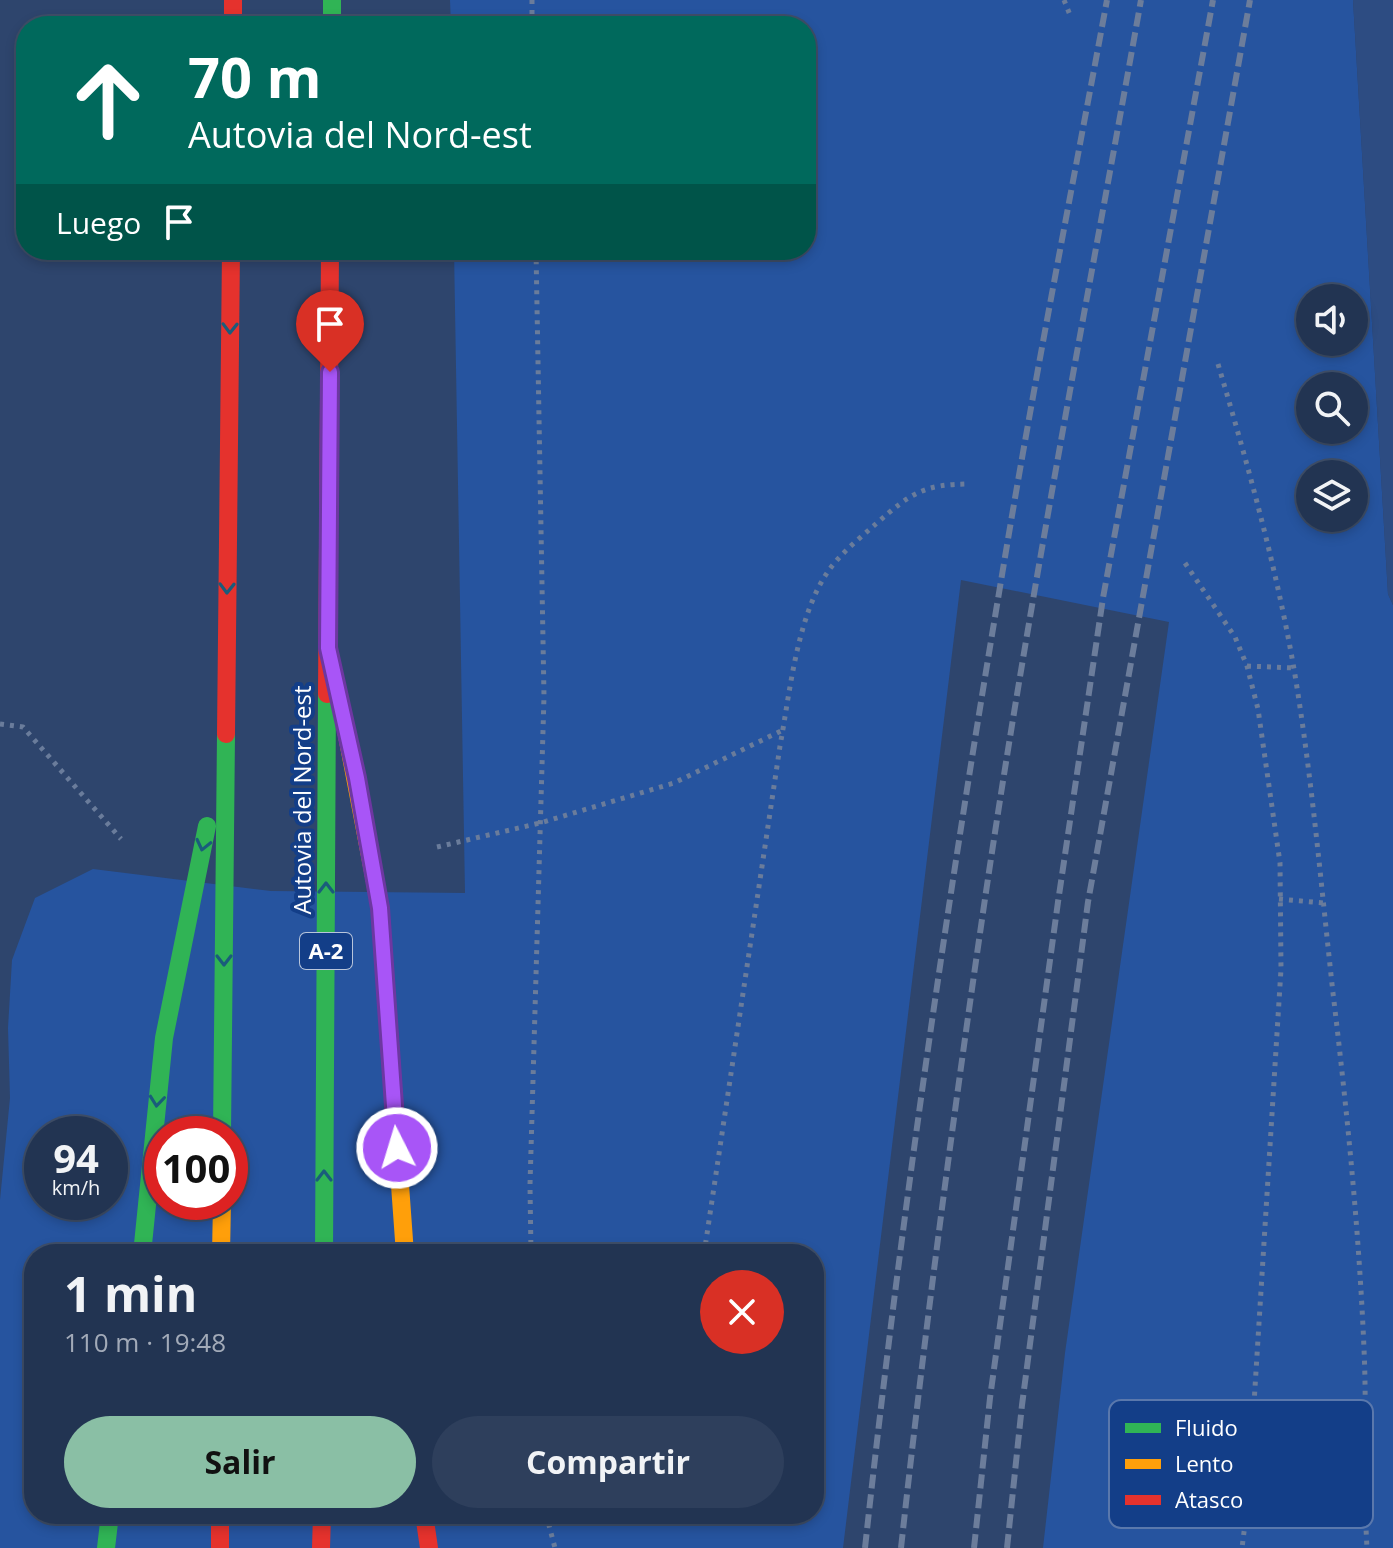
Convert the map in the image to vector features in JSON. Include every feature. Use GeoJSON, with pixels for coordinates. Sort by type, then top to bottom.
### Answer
{"type":"FeatureCollection","features":[{"type":"Feature","properties":{"kind":"highway"},"geometry":{"type":"LineString","coordinates":[[222,1116],[231,260]]}},
{"type":"Feature","properties":{"kind":"highway","name":"Autovia del Nord-est"},"geometry":{"type":"LineString","coordinates":[[324,1244],[330,260]]}},
{"type":"Feature","properties":{"kind":"highway"},"geometry":{"type":"LineString","coordinates":[[328,648],[357,778],[380,908],[404,1244]]}},
{"type":"Feature","properties":{"kind":"highway"},"geometry":{"type":"LineString","coordinates":[[143,1244],[164,1038],[191,896],[226,742]]}},
{"type":"Feature","properties":{"kind":"highway"},"geometry":{"type":"LineString","coordinates":[[221,1244],[222,1220]]}},
{"type":"Feature","properties":{"kind":"highway"},"geometry":{"type":"LineString","coordinates":[[106,1548],[109,1524]]}},
{"type":"Feature","properties":{"kind":"highway"},"geometry":{"type":"LineString","coordinates":[[220,1524],[220,1548]]}},
{"type":"Feature","properties":{"kind":"highway"},"geometry":{"type":"LineString","coordinates":[[321,1548],[322,1524]]}},
{"type":"Feature","properties":{"kind":"highway"},"geometry":{"type":"LineString","coordinates":[[425,1524],[429,1548]]}},
{"type":"Feature","properties":{"kind":"path"},"geometry":{"type":"LineString","coordinates":[[1064,0],[1070,15]]}},
{"type":"Feature","properties":{"kind":"path"},"geometry":{"type":"LineString","coordinates":[[531,1244],[544,696],[536,260]]}},
{"type":"Feature","properties":{"kind":"path"},"geometry":{"type":"LineString","coordinates":[[1218,364],[1256,498],[1294,668],[1342,1064],[1360,1272],[1365,1400]]}},
{"type":"Feature","properties":{"kind":"path"},"geometry":{"type":"LineString","coordinates":[[706,1244],[783,730],[808,612],[829,570],[908,495],[942,484],[970,484]]}},
{"type":"Feature","properties":{"kind":"path"},"geometry":{"type":"LineString","coordinates":[[1185,563],[1235,637],[1247,666],[1258,709],[1280,863],[1281,969],[1254,1400]]}},
{"type":"Feature","properties":{"kind":"path"},"geometry":{"type":"LineString","coordinates":[[1247,666],[1294,668]]}},
{"type":"Feature","properties":{"kind":"path"},"geometry":{"type":"LineString","coordinates":[[0,724],[23,727],[121,839]]}},
{"type":"Feature","properties":{"kind":"path"},"geometry":{"type":"LineString","coordinates":[[437,847],[540,823],[674,783],[783,730]]}},
{"type":"Feature","properties":{"kind":"path"},"geometry":{"type":"LineString","coordinates":[[1279,899],[1324,903]]}},
{"type":"Feature","properties":{"kind":"path"},"geometry":{"type":"LineString","coordinates":[[549,1524],[555,1548]]}},
{"type":"Feature","properties":{"kind":"path"},"geometry":{"type":"LineString","coordinates":[[1242,1548],[1244,1528]]}},
{"type":"Feature","properties":{"kind":"path"},"geometry":{"type":"LineString","coordinates":[[1367,1528],[1367,1548]]}},
{"type":"Feature","properties":{"kind":"shaded area"},"geometry":{"type":"Polygon","coordinates":[[[450,0],[1353,0],[1388,594],[1393,605],[1393,1548],[1043,1548],[1065,1353],[1169,622],[961,580],[843,1548],[0,1548],[0,1200],[10,1098],[8,1028],[12,960],[35,898],[93,869],[271,891],[465,893],[454,260],[816,260],[816,16],[451,16],[450,0]]]}},
{"type":"Feature","properties":{"kind":"shaded area"},"geometry":{"type":"Polygon","coordinates":[[[1353,0],[1393,0],[1393,605],[1388,594],[1353,0]]]}},
{"type":"Feature","properties":{"kind":"railway"},"geometry":{"type":"LineString","coordinates":[[865,1548],[909,1185],[962,822],[1026,436],[1107,0]]}},
{"type":"Feature","properties":{"kind":"railway"},"geometry":{"type":"LineString","coordinates":[[901,1548],[951,1138],[1003,780],[1040,557],[1141,0]]}},
{"type":"Feature","properties":{"kind":"railway"},"geometry":{"type":"LineString","coordinates":[[974,1548],[990,1398],[1103,598],[1213,0]]}},
{"type":"Feature","properties":{"kind":"railway"},"geometry":{"type":"LineString","coordinates":[[1007,1548],[1022,1405],[1088,902],[1250,0]]}},
{"type":"Feature","properties":{"kind":"traffic: fast"},"geometry":{"type":"LineString","coordinates":[[332,0],[332,16]]}},
{"type":"Feature","properties":{"kind":"traffic: fast"},"geometry":{"type":"LineString","coordinates":[[324,1244],[327,694]]}},
{"type":"Feature","properties":{"kind":"traffic: fast"},"geometry":{"type":"LineString","coordinates":[[222,1116],[226,734]]}},
{"type":"Feature","properties":{"kind":"traffic: fast"},"geometry":{"type":"LineString","coordinates":[[143,1244],[164,1038],[207,826]]}},
{"type":"Feature","properties":{"kind":"traffic: fast"},"geometry":{"type":"LineString","coordinates":[[106,1548],[109,1524]]}},
{"type":"Feature","properties":{"kind":"traffic: slow"},"geometry":{"type":"LineString","coordinates":[[345,725],[380,908],[404,1244]]}},
{"type":"Feature","properties":{"kind":"traffic: slow"},"geometry":{"type":"LineString","coordinates":[[221,1244],[222,1220]]}},
{"type":"Feature","properties":{"kind":"traffic: jam"},"geometry":{"type":"LineString","coordinates":[[233,0],[233,16]]}},
{"type":"Feature","properties":{"kind":"traffic: jam"},"geometry":{"type":"LineString","coordinates":[[226,734],[231,260]]}},
{"type":"Feature","properties":{"kind":"traffic: jam"},"geometry":{"type":"LineString","coordinates":[[327,694],[330,260]]}},
{"type":"Feature","properties":{"kind":"traffic: jam"},"geometry":{"type":"LineString","coordinates":[[220,1524],[220,1548]]}},
{"type":"Feature","properties":{"kind":"traffic: jam"},"geometry":{"type":"LineString","coordinates":[[321,1548],[322,1524]]}},
{"type":"Feature","properties":{"kind":"traffic: jam"},"geometry":{"type":"LineString","coordinates":[[425,1524],[429,1548]]}},
{"type":"Feature","properties":{"kind":"route"},"geometry":{"type":"LineString","coordinates":[[330,372],[328,648],[357,778],[380,908],[397,1148]]}}]}
